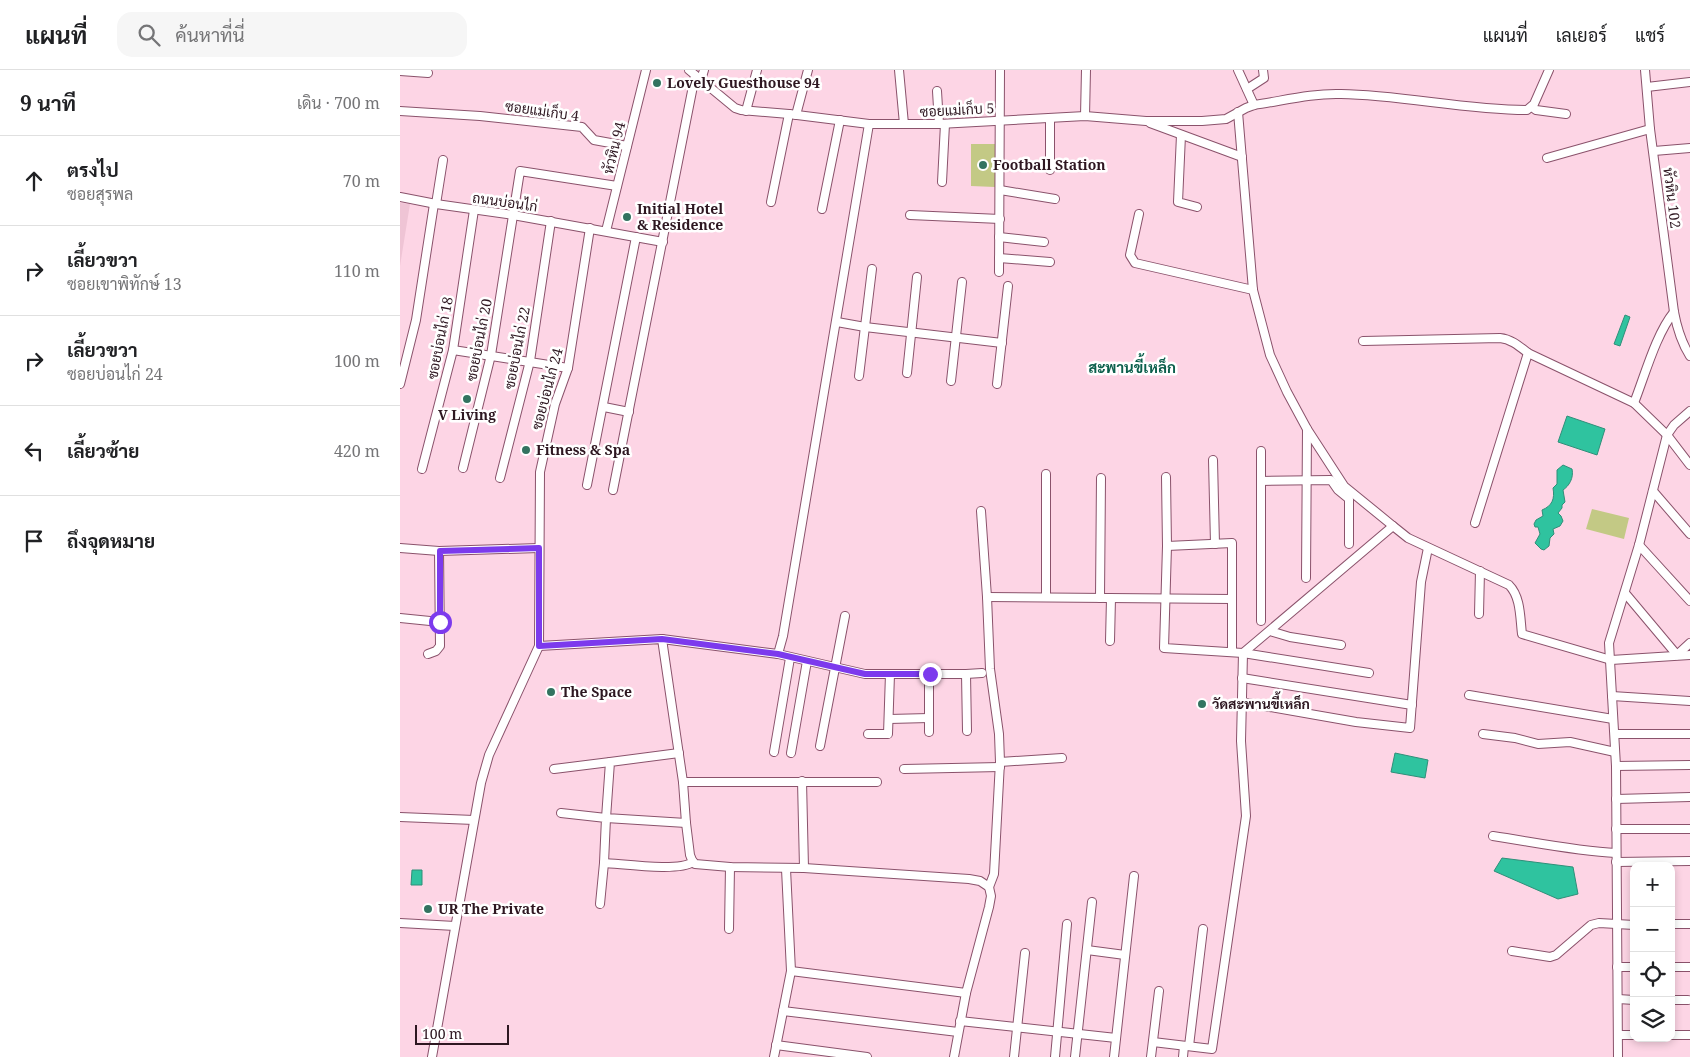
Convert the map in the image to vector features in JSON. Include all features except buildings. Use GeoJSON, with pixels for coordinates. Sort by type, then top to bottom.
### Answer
{"type":"FeatureCollection","features":[{"type":"Feature","properties":{"kind":"street","name":"หัวหิน 94"},"geometry":{"type":"LineString","coordinates":[[606,231],[646,70]]}},
{"type":"Feature","properties":{"kind":"street"},"geometry":{"type":"LineString","coordinates":[[613,490],[695,75],[704,70]]}},
{"type":"Feature","properties":{"kind":"street"},"geometry":{"type":"LineString","coordinates":[[746,111],[757,70]]}},
{"type":"Feature","properties":{"kind":"street"},"geometry":{"type":"LineString","coordinates":[[771,202],[793,114],[808,70]]}},
{"type":"Feature","properties":{"kind":"street"},"geometry":{"type":"LineString","coordinates":[[899,70],[904,124]]}},
{"type":"Feature","properties":{"kind":"street"},"geometry":{"type":"LineString","coordinates":[[999,272],[1000,70]]}},
{"type":"Feature","properties":{"kind":"street"},"geometry":{"type":"LineString","coordinates":[[1085,116],[1086,70]]}},
{"type":"Feature","properties":{"kind":"street"},"geometry":{"type":"LineString","coordinates":[[1238,70],[1254,105]]}},
{"type":"Feature","properties":{"kind":"street"},"geometry":{"type":"LineString","coordinates":[[1247,89],[1264,78],[1263,70]]}},
{"type":"Feature","properties":{"kind":"street"},"geometry":{"type":"LineString","coordinates":[[1532,107],[1550,70]]}},
{"type":"Feature","properties":{"kind":"street","name":"หัวหิน 102"},"geometry":{"type":"LineString","coordinates":[[1645,70],[1650,129],[1674,312],[1678,331],[1687,344],[1690,356]]}},
{"type":"Feature","properties":{"kind":"street"},"geometry":{"type":"LineString","coordinates":[[400,71],[428,73]]}},
{"type":"Feature","properties":{"kind":"street","name":"ซอยแม่เก็บ 5"},"geometry":{"type":"LineString","coordinates":[[695,75],[735,108],[746,111],[793,114],[869,124],[942,124],[1085,116],[1146,121],[1226,119],[1254,105],[1318,95],[1340,94],[1516,110],[1527,110],[1532,107],[1536,110],[1566,114]]}},
{"type":"Feature","properties":{"kind":"street"},"geometry":{"type":"LineString","coordinates":[[1647,87],[1690,82]]}},
{"type":"Feature","properties":{"kind":"street"},"geometry":{"type":"LineString","coordinates":[[938,91],[942,124],[942,182]]}},
{"type":"Feature","properties":{"kind":"street","name":"ซอยแม่เก็บ 4"},"geometry":{"type":"LineString","coordinates":[[400,111],[480,116],[582,127],[594,140],[626,146]]}},
{"type":"Feature","properties":{"kind":"street"},"geometry":{"type":"LineString","coordinates":[[1238,112],[1252,290],[1270,354],[1287,392],[1307,428],[1344,486],[1408,538],[1508,585],[1514,590],[1517,598],[1522,634],[1611,660],[1690,655]]}},
{"type":"Feature","properties":{"kind":"street"},"geometry":{"type":"LineString","coordinates":[[1050,118],[1050,170]]}},
{"type":"Feature","properties":{"kind":"street"},"geometry":{"type":"LineString","coordinates":[[822,209],[840,120]]}},
{"type":"Feature","properties":{"kind":"street"},"geometry":{"type":"LineString","coordinates":[[1146,121],[1242,156]]}},
{"type":"Feature","properties":{"kind":"street"},"geometry":{"type":"LineString","coordinates":[[778,654],[785,626],[869,124]]}},
{"type":"Feature","properties":{"kind":"street"},"geometry":{"type":"LineString","coordinates":[[1547,158],[1650,129]]}},
{"type":"Feature","properties":{"kind":"street"},"geometry":{"type":"LineString","coordinates":[[1181,135],[1178,202],[1197,207]]}},
{"type":"Feature","properties":{"kind":"street"},"geometry":{"type":"LineString","coordinates":[[1654,151],[1690,148]]}},
{"type":"Feature","properties":{"kind":"street"},"geometry":{"type":"LineString","coordinates":[[400,384],[416,320],[443,160]]}},
{"type":"Feature","properties":{"kind":"street","name":"ซอยบ่อนไก่ 20"},"geometry":{"type":"LineString","coordinates":[[463,468],[491,355],[520,171],[617,186]]}},
{"type":"Feature","properties":{"kind":"street"},"geometry":{"type":"LineString","coordinates":[[1000,190],[1055,199]]}},
{"type":"Feature","properties":{"kind":"street","name":"ถนนบ่อนไก่"},"geometry":{"type":"LineString","coordinates":[[400,197],[474,210],[513,214],[663,242]]}},
{"type":"Feature","properties":{"kind":"street","name":"ซอยบ่อนไก่ 18"},"geometry":{"type":"LineString","coordinates":[[422,468],[453,350],[474,210]]}},
{"type":"Feature","properties":{"kind":"street"},"geometry":{"type":"LineString","coordinates":[[1139,214],[1130,255],[1135,263],[1252,290]]}},
{"type":"Feature","properties":{"kind":"street"},"geometry":{"type":"LineString","coordinates":[[910,215],[1000,219]]}},
{"type":"Feature","properties":{"kind":"street","name":"ซอยบ่อนไก่ 22"},"geometry":{"type":"LineString","coordinates":[[500,478],[530,360],[551,221]]}},
{"type":"Feature","properties":{"kind":"street","name":"ซอยบ่อนไก่ 24"},"geometry":{"type":"LineString","coordinates":[[539,646],[540,472],[555,404],[568,368],[590,228]]}},
{"type":"Feature","properties":{"kind":"street"},"geometry":{"type":"LineString","coordinates":[[587,485],[604,407],[636,236]]}},
{"type":"Feature","properties":{"kind":"street"},"geometry":{"type":"LineString","coordinates":[[1000,237],[1044,242]]}},
{"type":"Feature","properties":{"kind":"street"},"geometry":{"type":"LineString","coordinates":[[999,258],[1050,262]]}},
{"type":"Feature","properties":{"kind":"street"},"geometry":{"type":"LineString","coordinates":[[859,376],[872,269]]}},
{"type":"Feature","properties":{"kind":"street"},"geometry":{"type":"LineString","coordinates":[[907,373],[917,277]]}},
{"type":"Feature","properties":{"kind":"street"},"geometry":{"type":"LineString","coordinates":[[951,381],[962,282]]}},
{"type":"Feature","properties":{"kind":"street"},"geometry":{"type":"LineString","coordinates":[[997,384],[1008,286]]}},
{"type":"Feature","properties":{"kind":"street"},"geometry":{"type":"LineString","coordinates":[[1634,403],[1660,334],[1666,321],[1674,312]]}},
{"type":"Feature","properties":{"kind":"street"},"geometry":{"type":"LineString","coordinates":[[837,322],[1002,343]]}},
{"type":"Feature","properties":{"kind":"street"},"geometry":{"type":"LineString","coordinates":[[1363,341],[1506,339],[1528,353],[1634,403],[1667,436],[1690,465]]}},
{"type":"Feature","properties":{"kind":"street"},"geometry":{"type":"LineString","coordinates":[[453,350],[530,360],[568,368]]}},
{"type":"Feature","properties":{"kind":"street"},"geometry":{"type":"LineString","coordinates":[[1475,523],[1528,353]]}},
{"type":"Feature","properties":{"kind":"street"},"geometry":{"type":"LineString","coordinates":[[604,407],[629,412]]}},
{"type":"Feature","properties":{"kind":"street"},"geometry":{"type":"LineString","coordinates":[[1618,1057],[1616,766],[1609,642],[1639,545],[1667,436],[1674,426],[1690,411]]}},
{"type":"Feature","properties":{"kind":"street"},"geometry":{"type":"LineString","coordinates":[[1306,578],[1307,428]]}},
{"type":"Feature","properties":{"kind":"street"},"geometry":{"type":"LineString","coordinates":[[1260,621],[1261,451]]}},
{"type":"Feature","properties":{"kind":"street"},"geometry":{"type":"LineString","coordinates":[[1213,460],[1215,544]]}},
{"type":"Feature","properties":{"kind":"street"},"geometry":{"type":"LineString","coordinates":[[1046,474],[1046,597]]}},
{"type":"Feature","properties":{"kind":"street"},"geometry":{"type":"LineString","coordinates":[[1166,477],[1167,546],[1164,648],[1243,653],[1369,673]]}},
{"type":"Feature","properties":{"kind":"street"},"geometry":{"type":"LineString","coordinates":[[1100,598],[1101,478]]}},
{"type":"Feature","properties":{"kind":"street"},"geometry":{"type":"LineString","coordinates":[[1261,481],[1330,480],[1349,499],[1349,544]]}},
{"type":"Feature","properties":{"kind":"street"},"geometry":{"type":"LineString","coordinates":[[1653,491],[1690,534]]}},
{"type":"Feature","properties":{"kind":"street"},"geometry":{"type":"LineString","coordinates":[[954,1057],[966,993],[991,896],[989,887],[994,874],[1000,765],[999,734],[990,669],[981,512]]}},
{"type":"Feature","properties":{"kind":"street"},"geometry":{"type":"LineString","coordinates":[[1152,1042],[1212,1049],[1246,816],[1241,741],[1243,653],[1393,526]]}},
{"type":"Feature","properties":{"kind":"street"},"geometry":{"type":"LineString","coordinates":[[1167,546],[1232,543],[1232,652]]}},
{"type":"Feature","properties":{"kind":"street"},"geometry":{"type":"LineString","coordinates":[[1639,545],[1690,601]]}},
{"type":"Feature","properties":{"kind":"street"},"geometry":{"type":"LineString","coordinates":[[400,548],[440,551],[539,548]]}},
{"type":"Feature","properties":{"kind":"street"},"geometry":{"type":"LineString","coordinates":[[1241,702],[1409,729],[1411,727],[1421,582],[1428,548]]}},
{"type":"Feature","properties":{"kind":"street"},"geometry":{"type":"LineString","coordinates":[[428,654],[436,651],[440,646],[440,551]]}},
{"type":"Feature","properties":{"kind":"street"},"geometry":{"type":"LineString","coordinates":[[1479,614],[1480,571]]}},
{"type":"Feature","properties":{"kind":"street"},"geometry":{"type":"LineString","coordinates":[[1625,593],[1677,655]]}},
{"type":"Feature","properties":{"kind":"street"},"geometry":{"type":"LineString","coordinates":[[987,597],[1232,599]]}},
{"type":"Feature","properties":{"kind":"street"},"geometry":{"type":"LineString","coordinates":[[1110,598],[1110,641]]}},
{"type":"Feature","properties":{"kind":"street"},"geometry":{"type":"LineString","coordinates":[[820,746],[845,616]]}},
{"type":"Feature","properties":{"kind":"street"},"geometry":{"type":"LineString","coordinates":[[400,618],[440,622]]}},
{"type":"Feature","properties":{"kind":"street"},"geometry":{"type":"LineString","coordinates":[[1270,631],[1290,637],[1341,645]]}},
{"type":"Feature","properties":{"kind":"street"},"geometry":{"type":"LineString","coordinates":[[662,639],[683,782],[690,855],[693,862],[700,865],[730,867],[804,868],[969,879],[980,881],[989,887]]}},
{"type":"Feature","properties":{"kind":"street"},"geometry":{"type":"LineString","coordinates":[[432,1057],[481,783],[489,755],[539,646],[662,639],[778,654],[865,674],[982,674]]}},
{"type":"Feature","properties":{"kind":"street"},"geometry":{"type":"LineString","coordinates":[[1677,655],[1690,643]]}},
{"type":"Feature","properties":{"kind":"street"},"geometry":{"type":"LineString","coordinates":[[774,752],[790,658]]}},
{"type":"Feature","properties":{"kind":"street"},"geometry":{"type":"LineString","coordinates":[[791,753],[807,661]]}},
{"type":"Feature","properties":{"kind":"street"},"geometry":{"type":"LineString","coordinates":[[868,734],[888,734],[890,674]]}},
{"type":"Feature","properties":{"kind":"street"},"geometry":{"type":"LineString","coordinates":[[930,674],[930,732]]}},
{"type":"Feature","properties":{"kind":"street"},"geometry":{"type":"LineString","coordinates":[[966,674],[967,731]]}},
{"type":"Feature","properties":{"kind":"street"},"geometry":{"type":"LineString","coordinates":[[1242,678],[1412,706]]}},
{"type":"Feature","properties":{"kind":"street"},"geometry":{"type":"LineString","coordinates":[[1468,695],[1613,719]]}},
{"type":"Feature","properties":{"kind":"street"},"geometry":{"type":"LineString","coordinates":[[1612,696],[1690,701]]}},
{"type":"Feature","properties":{"kind":"street"},"geometry":{"type":"LineString","coordinates":[[889,719],[929,718]]}},
{"type":"Feature","properties":{"kind":"street"},"geometry":{"type":"LineString","coordinates":[[1482,734],[1515,738],[1538,744],[1570,742],[1615,752]]}},
{"type":"Feature","properties":{"kind":"street"},"geometry":{"type":"LineString","coordinates":[[1615,734],[1690,734]]}},
{"type":"Feature","properties":{"kind":"street"},"geometry":{"type":"LineString","coordinates":[[554,768],[679,753]]}},
{"type":"Feature","properties":{"kind":"street"},"geometry":{"type":"LineString","coordinates":[[904,769],[1000,765],[1062,758]]}},
{"type":"Feature","properties":{"kind":"street"},"geometry":{"type":"LineString","coordinates":[[600,904],[610,762]]}},
{"type":"Feature","properties":{"kind":"street"},"geometry":{"type":"LineString","coordinates":[[1616,766],[1690,765]]}},
{"type":"Feature","properties":{"kind":"street"},"geometry":{"type":"LineString","coordinates":[[802,781],[804,868]]}},
{"type":"Feature","properties":{"kind":"street"},"geometry":{"type":"LineString","coordinates":[[683,782],[876,782]]}},
{"type":"Feature","properties":{"kind":"street"},"geometry":{"type":"LineString","coordinates":[[1616,799],[1690,797]]}},
{"type":"Feature","properties":{"kind":"street"},"geometry":{"type":"LineString","coordinates":[[561,813],[686,823]]}},
{"type":"Feature","properties":{"kind":"street"},"geometry":{"type":"LineString","coordinates":[[400,817],[474,820]]}},
{"type":"Feature","properties":{"kind":"street"},"geometry":{"type":"LineString","coordinates":[[1616,829],[1690,829]]}},
{"type":"Feature","properties":{"kind":"street"},"geometry":{"type":"LineString","coordinates":[[1493,836],[1564,846],[1590,852],[1616,852]]}},
{"type":"Feature","properties":{"kind":"street"},"geometry":{"type":"LineString","coordinates":[[1616,862],[1690,861]]}},
{"type":"Feature","properties":{"kind":"street"},"geometry":{"type":"LineString","coordinates":[[604,862],[671,867],[688,866],[693,862]]}},
{"type":"Feature","properties":{"kind":"street"},"geometry":{"type":"LineString","coordinates":[[729,929],[730,867]]}},
{"type":"Feature","properties":{"kind":"street"},"geometry":{"type":"LineString","coordinates":[[774,1057],[790,971],[786,869]]}},
{"type":"Feature","properties":{"kind":"street"},"geometry":{"type":"LineString","coordinates":[[1114,1057],[1134,876]]}},
{"type":"Feature","properties":{"kind":"street"},"geometry":{"type":"LineString","coordinates":[[1075,1057],[1092,902]]}},
{"type":"Feature","properties":{"kind":"street"},"geometry":{"type":"LineString","coordinates":[[400,923],[455,926]]}},
{"type":"Feature","properties":{"kind":"street"},"geometry":{"type":"LineString","coordinates":[[1512,951],[1550,957],[1556,955],[1591,926],[1599,923],[1630,924]]}},
{"type":"Feature","properties":{"kind":"street"},"geometry":{"type":"LineString","coordinates":[[1055,1057],[1067,924]]}},
{"type":"Feature","properties":{"kind":"street"},"geometry":{"type":"LineString","coordinates":[[1675,924],[1690,924]]}},
{"type":"Feature","properties":{"kind":"street"},"geometry":{"type":"LineString","coordinates":[[1183,1057],[1187,1046],[1203,929]]}},
{"type":"Feature","properties":{"kind":"street"},"geometry":{"type":"LineString","coordinates":[[1087,950],[1125,955]]}},
{"type":"Feature","properties":{"kind":"street"},"geometry":{"type":"LineString","coordinates":[[1014,1057],[1025,954]]}},
{"type":"Feature","properties":{"kind":"street"},"geometry":{"type":"LineString","coordinates":[[1617,967],[1630,967]]}},
{"type":"Feature","properties":{"kind":"street"},"geometry":{"type":"LineString","coordinates":[[1675,967],[1690,967]]}},
{"type":"Feature","properties":{"kind":"street"},"geometry":{"type":"LineString","coordinates":[[790,971],[966,993]]}},
{"type":"Feature","properties":{"kind":"street"},"geometry":{"type":"LineString","coordinates":[[1151,1057],[1159,991]]}},
{"type":"Feature","properties":{"kind":"street"},"geometry":{"type":"LineString","coordinates":[[1618,1000],[1630,1000]]}},
{"type":"Feature","properties":{"kind":"street"},"geometry":{"type":"LineString","coordinates":[[1675,1000],[1688,1000]]}},
{"type":"Feature","properties":{"kind":"street"},"geometry":{"type":"LineString","coordinates":[[783,1011],[958,1032]]}},
{"type":"Feature","properties":{"kind":"street"},"geometry":{"type":"LineString","coordinates":[[960,1021],[1116,1038]]}},
{"type":"Feature","properties":{"kind":"street"},"geometry":{"type":"LineString","coordinates":[[1618,1035],[1630,1035]]}},
{"type":"Feature","properties":{"kind":"street"},"geometry":{"type":"LineString","coordinates":[[1675,1035],[1690,1035]]}},
{"type":"Feature","properties":{"kind":"street"},"geometry":{"type":"LineString","coordinates":[[776,1045],[867,1057]]}},
{"type":"Feature","properties":{"kind":"shaded area","name":"Football Station"},"geometry":{"type":"Polygon","coordinates":[[[971,144],[996,144],[995,187],[971,186],[971,144]]]}},
{"type":"Feature","properties":{"kind":"shaded area"},"geometry":{"type":"Polygon","coordinates":[[[400,203],[410,204],[400,266],[400,203]]]}},
{"type":"Feature","properties":{"kind":"shaded area"},"geometry":{"type":"Polygon","coordinates":[[[1625,315],[1630,317],[1620,346],[1614,344],[1625,315]]]}},
{"type":"Feature","properties":{"kind":"shaded area"},"geometry":{"type":"Polygon","coordinates":[[[1567,416],[1605,429],[1597,455],[1558,442],[1567,416]]]}},
{"type":"Feature","properties":{"kind":"shaded area"},"geometry":{"type":"Polygon","coordinates":[[[1563,465],[1572,469],[1572,476],[1563,490],[1565,502],[1558,513],[1563,521],[1560,526],[1553,529],[1554,534],[1550,538],[1549,546],[1544,550],[1535,543],[1540,534],[1538,527],[1535,527],[1534,524],[1536,520],[1543,516],[1542,510],[1552,502],[1554,496],[1553,488],[1557,484],[1557,470],[1563,465]]]}},
{"type":"Feature","properties":{"kind":"shaded area"},"geometry":{"type":"Polygon","coordinates":[[[1592,509],[1629,518],[1624,539],[1586,529],[1592,509]]]}},
{"type":"Feature","properties":{"kind":"shaded area"},"geometry":{"type":"Polygon","coordinates":[[[1395,753],[1428,760],[1425,778],[1391,772],[1395,753]]]}},
{"type":"Feature","properties":{"kind":"shaded area"},"geometry":{"type":"Polygon","coordinates":[[[1502,858],[1573,867],[1578,894],[1558,899],[1494,871],[1502,858]]]}},
{"type":"Feature","properties":{"kind":"shaded area"},"geometry":{"type":"Polygon","coordinates":[[[412,870],[422,870],[422,885],[411,885],[412,870]]]}},
{"type":"Feature","properties":{"kind":"place","name":"Lovely Guesthouse 94"},"geometry":{"type":"Point","coordinates":[657,83]}},
{"type":"Feature","properties":{"kind":"place","name":"Football Station"},"geometry":{"type":"Point","coordinates":[983,165]}},
{"type":"Feature","properties":{"kind":"place","name":"Initial Hotel & Residence"},"geometry":{"type":"Point","coordinates":[627,217]}},
{"type":"Feature","properties":{"kind":"place","name":"V Living"},"geometry":{"type":"Point","coordinates":[467,399]}},
{"type":"Feature","properties":{"kind":"place","name":"Fitness & Spa"},"geometry":{"type":"Point","coordinates":[526,450]}},
{"type":"Feature","properties":{"kind":"place","name":"The Space"},"geometry":{"type":"Point","coordinates":[551,692]}},
{"type":"Feature","properties":{"kind":"place","name":"วัดสะพานขี้เหล็ก"},"geometry":{"type":"Point","coordinates":[1202,704]}},
{"type":"Feature","properties":{"kind":"place","name":"UR The Private"},"geometry":{"type":"Point","coordinates":[428,909]}},
{"type":"Feature","properties":{"kind":"district","name":"สะพานขี้เหล็ก"},"geometry":{"type":"Point","coordinates":[1132,368]}},
{"type":"Feature","properties":{"kind":"route"},"geometry":{"type":"LineString","coordinates":[[440,622],[440,551],[539,548],[539,646],[662,639],[778,654],[865,674],[930,674]]}}]}
